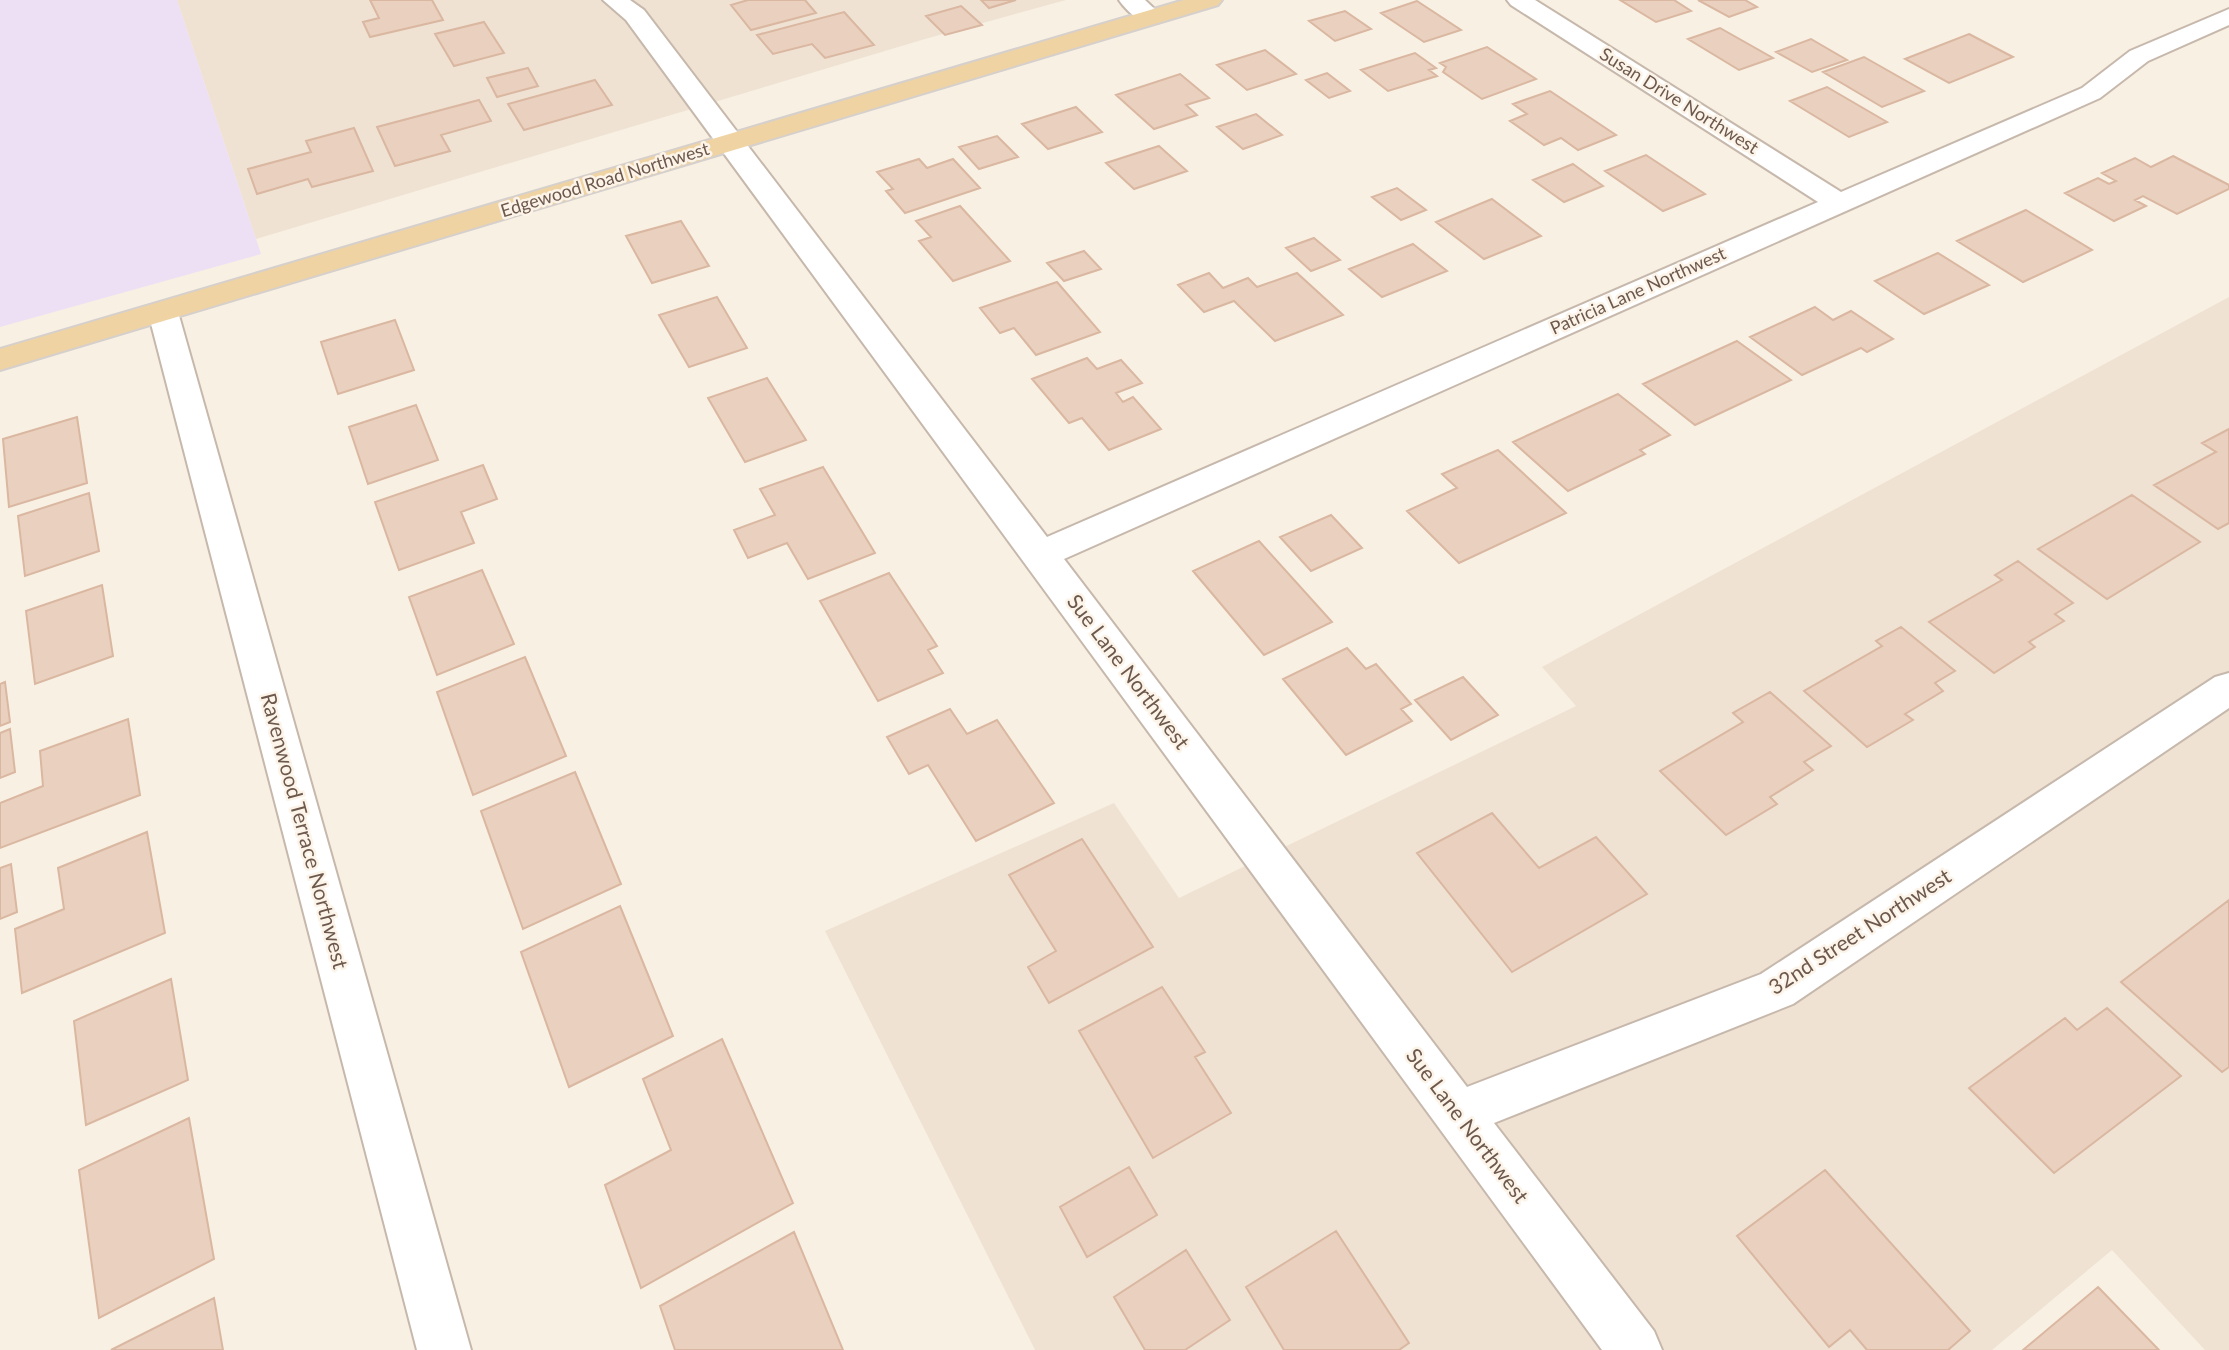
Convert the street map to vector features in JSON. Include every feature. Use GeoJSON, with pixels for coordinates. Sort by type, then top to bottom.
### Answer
{"type":"FeatureCollection","features":[{"type":"Feature","properties":{"kind":"main road","name":"Edgewood Road Northwest"},"geometry":{"type":"LineString","coordinates":[[0,360],[732,142],[1141,9],[1209,0]]}},
{"type":"Feature","properties":{"kind":"street","name":"Sue Lane Northwest"},"geometry":{"type":"LineString","coordinates":[[615,0],[635,15],[732,142],[1635,1350]]}},
{"type":"Feature","properties":{"kind":"street","name":"Susan Drive Northwest"},"geometry":{"type":"LineString","coordinates":[[1519,0],[1838,203]]}},
{"type":"Feature","properties":{"kind":"street","name":"Patricia Lane Northwest"},"geometry":{"type":"LineString","coordinates":[[1040,555],[2091,93],[2139,56],[2229,16]]}},
{"type":"Feature","properties":{"kind":"street","name":"Ravenwood Terrace Northwest"},"geometry":{"type":"LineString","coordinates":[[163,312],[444,1350]]}},
{"type":"Feature","properties":{"kind":"street","name":"32nd Street Northwest"},"geometry":{"type":"LineString","coordinates":[[1457,1114],[1777,989],[2229,688]]}},
{"type":"Feature","properties":{"kind":"shaded area"},"geometry":{"type":"Polygon","coordinates":[[[0,0],[177,0],[261,254],[0,327],[0,0]]]}},
{"type":"Feature","properties":{"kind":"shaded area"},"geometry":{"type":"Polygon","coordinates":[[[177,0],[1066,0],[925,39],[256,239],[177,0]]]}},
{"type":"Feature","properties":{"kind":"shaded area"},"geometry":{"type":"Polygon","coordinates":[[[2229,297],[2229,1350],[2205,1350],[2112,1250],[1992,1350],[1035,1350],[825,931],[1114,803],[1179,898],[1576,706],[1542,667],[2229,297]]]}},
{"type":"Feature","properties":{"kind":"building"},"geometry":{"type":"Polygon","coordinates":[[[370,0],[432,0],[443,20],[370,37],[363,22],[379,18],[370,0]]]}},
{"type":"Feature","properties":{"kind":"building"},"geometry":{"type":"Polygon","coordinates":[[[748,0],[805,0],[816,13],[751,30],[731,5],[748,0]]]}},
{"type":"Feature","properties":{"kind":"building"},"geometry":{"type":"Polygon","coordinates":[[[981,0],[1016,0],[989,8],[981,0]]]}},
{"type":"Feature","properties":{"kind":"building"},"geometry":{"type":"Polygon","coordinates":[[[1620,0],[1674,0],[1691,11],[1656,22],[1620,0]]]}},
{"type":"Feature","properties":{"kind":"building"},"geometry":{"type":"Polygon","coordinates":[[[1698,0],[1745,0],[1757,7],[1729,17],[1698,0]]]}},
{"type":"Feature","properties":{"kind":"building"},"geometry":{"type":"Polygon","coordinates":[[[1417,1],[1461,30],[1424,42],[1381,13],[1417,1]]]}},
{"type":"Feature","properties":{"kind":"building"},"geometry":{"type":"Polygon","coordinates":[[[961,6],[982,25],[945,35],[926,16],[961,6]]]}},
{"type":"Feature","properties":{"kind":"building"},"geometry":{"type":"Polygon","coordinates":[[[1345,11],[1371,29],[1335,41],[1309,21],[1345,11]]]}},
{"type":"Feature","properties":{"kind":"building"},"geometry":{"type":"Polygon","coordinates":[[[844,12],[874,45],[825,58],[812,44],[773,54],[757,35],[844,12]]]}},
{"type":"Feature","properties":{"kind":"building"},"geometry":{"type":"Polygon","coordinates":[[[484,22],[504,53],[454,66],[435,34],[484,22]]]}},
{"type":"Feature","properties":{"kind":"building"},"geometry":{"type":"Polygon","coordinates":[[[1720,28],[1773,58],[1739,70],[1688,39],[1720,28]]]}},
{"type":"Feature","properties":{"kind":"building"},"geometry":{"type":"Polygon","coordinates":[[[1969,34],[2013,57],[1949,83],[1905,59],[1969,34]]]}},
{"type":"Feature","properties":{"kind":"building"},"geometry":{"type":"Polygon","coordinates":[[[1811,39],[1847,60],[1812,72],[1776,52],[1811,39]]]}},
{"type":"Feature","properties":{"kind":"building"},"geometry":{"type":"Polygon","coordinates":[[[1487,47],[1536,79],[1482,99],[1443,72],[1446,67],[1440,63],[1487,47]]]}},
{"type":"Feature","properties":{"kind":"building"},"geometry":{"type":"Polygon","coordinates":[[[1265,50],[1296,74],[1247,90],[1217,65],[1265,50]]]}},
{"type":"Feature","properties":{"kind":"building"},"geometry":{"type":"Polygon","coordinates":[[[1415,53],[1436,68],[1429,70],[1437,76],[1388,91],[1361,70],[1415,53]]]}},
{"type":"Feature","properties":{"kind":"building"},"geometry":{"type":"Polygon","coordinates":[[[1864,57],[1924,91],[1882,107],[1823,72],[1864,57]]]}},
{"type":"Feature","properties":{"kind":"building"},"geometry":{"type":"Polygon","coordinates":[[[528,68],[538,86],[497,97],[487,78],[528,68]]]}},
{"type":"Feature","properties":{"kind":"building"},"geometry":{"type":"Polygon","coordinates":[[[1327,73],[1350,91],[1329,98],[1306,80],[1327,73]]]}},
{"type":"Feature","properties":{"kind":"building"},"geometry":{"type":"Polygon","coordinates":[[[1180,74],[1209,98],[1186,105],[1197,115],[1154,129],[1116,95],[1180,74]]]}},
{"type":"Feature","properties":{"kind":"building"},"geometry":{"type":"Polygon","coordinates":[[[595,80],[612,105],[524,130],[508,104],[595,80]]]}},
{"type":"Feature","properties":{"kind":"building"},"geometry":{"type":"Polygon","coordinates":[[[1827,87],[1887,122],[1849,137],[1790,101],[1827,87]]]}},
{"type":"Feature","properties":{"kind":"building"},"geometry":{"type":"Polygon","coordinates":[[[1550,91],[1616,135],[1578,150],[1561,138],[1544,145],[1510,121],[1527,114],[1513,104],[1550,91]]]}},
{"type":"Feature","properties":{"kind":"building"},"geometry":{"type":"Polygon","coordinates":[[[479,100],[491,121],[441,135],[450,151],[395,166],[377,127],[479,100]]]}},
{"type":"Feature","properties":{"kind":"building"},"geometry":{"type":"Polygon","coordinates":[[[1076,107],[1102,132],[1048,149],[1022,124],[1076,107]]]}},
{"type":"Feature","properties":{"kind":"building"},"geometry":{"type":"Polygon","coordinates":[[[1256,114],[1282,135],[1243,149],[1217,127],[1256,114]]]}},
{"type":"Feature","properties":{"kind":"building"},"geometry":{"type":"Polygon","coordinates":[[[354,128],[373,171],[312,187],[308,179],[257,194],[248,169],[311,152],[306,141],[354,128]]]}},
{"type":"Feature","properties":{"kind":"building"},"geometry":{"type":"Polygon","coordinates":[[[997,136],[1018,157],[979,169],[959,147],[997,136]]]}},
{"type":"Feature","properties":{"kind":"building"},"geometry":{"type":"Polygon","coordinates":[[[1159,146],[1187,171],[1134,189],[1106,163],[1159,146]]]}},
{"type":"Feature","properties":{"kind":"building"},"geometry":{"type":"Polygon","coordinates":[[[1646,155],[1705,194],[1663,211],[1605,171],[1646,155]]]}},
{"type":"Feature","properties":{"kind":"building"},"geometry":{"type":"Polygon","coordinates":[[[2173,156],[2229,185],[2229,189],[2177,214],[2143,196],[2135,200],[2146,206],[2114,221],[2065,193],[2098,178],[2109,184],[2116,181],[2102,173],[2135,158],[2151,167],[2173,156]]]}},
{"type":"Feature","properties":{"kind":"building"},"geometry":{"type":"Polygon","coordinates":[[[919,159],[927,168],[953,159],[980,188],[905,213],[886,191],[893,189],[877,172],[919,159]]]}},
{"type":"Feature","properties":{"kind":"building"},"geometry":{"type":"Polygon","coordinates":[[[1573,164],[1603,186],[1564,202],[1533,180],[1573,164]]]}},
{"type":"Feature","properties":{"kind":"building"},"geometry":{"type":"Polygon","coordinates":[[[1397,188],[1426,210],[1401,220],[1372,197],[1397,188]]]}},
{"type":"Feature","properties":{"kind":"building"},"geometry":{"type":"Polygon","coordinates":[[[1492,199],[1541,236],[1484,259],[1436,222],[1492,199]]]}},
{"type":"Feature","properties":{"kind":"building"},"geometry":{"type":"Polygon","coordinates":[[[960,206],[1010,261],[953,281],[919,241],[931,237],[916,221],[960,206]]]}},
{"type":"Feature","properties":{"kind":"building"},"geometry":{"type":"Polygon","coordinates":[[[2026,210],[2092,250],[2023,282],[1957,241],[2026,210]]]}},
{"type":"Feature","properties":{"kind":"building"},"geometry":{"type":"Polygon","coordinates":[[[681,221],[709,266],[652,283],[626,236],[681,221]]]}},
{"type":"Feature","properties":{"kind":"building"},"geometry":{"type":"Polygon","coordinates":[[[1314,238],[1340,260],[1311,271],[1286,248],[1314,238]]]}},
{"type":"Feature","properties":{"kind":"building"},"geometry":{"type":"Polygon","coordinates":[[[1413,244],[1447,271],[1382,297],[1349,269],[1413,244]]]}},
{"type":"Feature","properties":{"kind":"building"},"geometry":{"type":"Polygon","coordinates":[[[1084,251],[1101,269],[1064,281],[1047,263],[1084,251]]]}},
{"type":"Feature","properties":{"kind":"building"},"geometry":{"type":"Polygon","coordinates":[[[1938,253],[1989,285],[1924,314],[1875,281],[1938,253]]]}},
{"type":"Feature","properties":{"kind":"building"},"geometry":{"type":"Polygon","coordinates":[[[1209,273],[1223,288],[1248,278],[1257,287],[1297,273],[1343,315],[1275,341],[1234,301],[1204,312],[1178,285],[1209,273]]]}},
{"type":"Feature","properties":{"kind":"building"},"geometry":{"type":"Polygon","coordinates":[[[1057,282],[1100,332],[1036,355],[1014,328],[1000,333],[980,308],[1057,282]]]}},
{"type":"Feature","properties":{"kind":"building"},"geometry":{"type":"Polygon","coordinates":[[[717,297],[747,348],[689,367],[659,315],[717,297]]]}},
{"type":"Feature","properties":{"kind":"building"},"geometry":{"type":"Polygon","coordinates":[[[1815,307],[1833,320],[1851,311],[1893,339],[1867,352],[1861,348],[1802,375],[1750,337],[1815,307]]]}},
{"type":"Feature","properties":{"kind":"building"},"geometry":{"type":"Polygon","coordinates":[[[395,320],[414,370],[338,394],[321,342],[395,320]]]}},
{"type":"Feature","properties":{"kind":"building"},"geometry":{"type":"Polygon","coordinates":[[[1737,341],[1791,380],[1695,425],[1643,384],[1737,341]]]}},
{"type":"Feature","properties":{"kind":"building"},"geometry":{"type":"Polygon","coordinates":[[[1087,358],[1097,369],[1121,360],[1142,383],[1116,393],[1123,402],[1133,397],[1161,429],[1109,450],[1082,418],[1069,423],[1032,379],[1087,358]]]}},
{"type":"Feature","properties":{"kind":"building"},"geometry":{"type":"Polygon","coordinates":[[[767,378],[806,440],[745,462],[708,398],[767,378]]]}},
{"type":"Feature","properties":{"kind":"building"},"geometry":{"type":"Polygon","coordinates":[[[1618,394],[1670,435],[1640,450],[1645,454],[1568,491],[1513,442],[1618,394]]]}},
{"type":"Feature","properties":{"kind":"building"},"geometry":{"type":"Polygon","coordinates":[[[416,405],[438,460],[368,484],[349,427],[416,405]]]}},
{"type":"Feature","properties":{"kind":"building"},"geometry":{"type":"Polygon","coordinates":[[[77,417],[87,483],[9,507],[3,439],[77,417]]]}},
{"type":"Feature","properties":{"kind":"building"},"geometry":{"type":"Polygon","coordinates":[[[2229,429],[2229,523],[2218,529],[2154,485],[2216,452],[2202,443],[2229,429]]]}},
{"type":"Feature","properties":{"kind":"building"},"geometry":{"type":"Polygon","coordinates":[[[1498,450],[1566,513],[1459,563],[1407,511],[1457,488],[1442,474],[1498,450]]]}},
{"type":"Feature","properties":{"kind":"building"},"geometry":{"type":"Polygon","coordinates":[[[483,465],[497,499],[461,512],[474,543],[399,570],[375,502],[483,465]]]}},
{"type":"Feature","properties":{"kind":"building"},"geometry":{"type":"Polygon","coordinates":[[[823,467],[875,553],[808,579],[787,543],[748,558],[734,530],[775,515],[760,489],[823,467]]]}},
{"type":"Feature","properties":{"kind":"building"},"geometry":{"type":"Polygon","coordinates":[[[89,493],[99,551],[25,576],[18,516],[89,493]]]}},
{"type":"Feature","properties":{"kind":"building"},"geometry":{"type":"Polygon","coordinates":[[[2132,495],[2200,542],[2107,599],[2038,549],[2132,495]]]}},
{"type":"Feature","properties":{"kind":"building"},"geometry":{"type":"Polygon","coordinates":[[[1331,515],[1362,548],[1311,571],[1280,537],[1331,515]]]}},
{"type":"Feature","properties":{"kind":"building"},"geometry":{"type":"Polygon","coordinates":[[[1259,541],[1332,622],[1264,655],[1193,571],[1259,541]]]}},
{"type":"Feature","properties":{"kind":"building"},"geometry":{"type":"Polygon","coordinates":[[[2018,561],[2073,603],[2055,614],[2064,621],[2029,642],[2035,647],[1994,673],[1929,622],[2002,580],[1995,575],[2018,561]]]}},
{"type":"Feature","properties":{"kind":"building"},"geometry":{"type":"Polygon","coordinates":[[[482,570],[514,644],[437,675],[409,597],[482,570]]]}},
{"type":"Feature","properties":{"kind":"building"},"geometry":{"type":"Polygon","coordinates":[[[889,573],[937,646],[928,650],[943,673],[878,701],[820,601],[889,573]]]}},
{"type":"Feature","properties":{"kind":"building"},"geometry":{"type":"Polygon","coordinates":[[[102,585],[113,656],[35,684],[26,611],[102,585]]]}},
{"type":"Feature","properties":{"kind":"building"},"geometry":{"type":"Polygon","coordinates":[[[1901,627],[1955,671],[1935,683],[1943,691],[1905,714],[1913,720],[1867,747],[1804,691],[1882,646],[1876,641],[1901,627]]]}},
{"type":"Feature","properties":{"kind":"building"},"geometry":{"type":"Polygon","coordinates":[[[1347,648],[1366,669],[1376,664],[1411,704],[1401,709],[1412,721],[1346,755],[1283,679],[1347,648]]]}},
{"type":"Feature","properties":{"kind":"building"},"geometry":{"type":"Polygon","coordinates":[[[525,657],[566,756],[473,795],[437,692],[525,657]]]}},
{"type":"Feature","properties":{"kind":"building"},"geometry":{"type":"Polygon","coordinates":[[[1463,677],[1498,715],[1451,740],[1415,700],[1463,677]]]}},
{"type":"Feature","properties":{"kind":"building"},"geometry":{"type":"Polygon","coordinates":[[[5,682],[10,722],[0,726],[0,684],[5,682]]]}},
{"type":"Feature","properties":{"kind":"building"},"geometry":{"type":"Polygon","coordinates":[[[1770,692],[1831,746],[1804,762],[1813,770],[1770,797],[1777,804],[1726,835],[1660,771],[1743,722],[1733,713],[1770,692]]]}},
{"type":"Feature","properties":{"kind":"building"},"geometry":{"type":"Polygon","coordinates":[[[950,709],[967,734],[997,720],[1054,803],[976,841],[928,765],[909,774],[887,737],[950,709]]]}},
{"type":"Feature","properties":{"kind":"building"},"geometry":{"type":"Polygon","coordinates":[[[128,719],[140,795],[0,848],[0,803],[43,786],[40,751],[128,719]]]}},
{"type":"Feature","properties":{"kind":"building"},"geometry":{"type":"Polygon","coordinates":[[[10,729],[15,772],[0,778],[0,733],[10,729]]]}},
{"type":"Feature","properties":{"kind":"building"},"geometry":{"type":"Polygon","coordinates":[[[575,772],[621,884],[523,929],[481,811],[575,772]]]}},
{"type":"Feature","properties":{"kind":"building"},"geometry":{"type":"Polygon","coordinates":[[[1492,813],[1539,868],[1596,837],[1647,894],[1512,972],[1417,853],[1492,813]]]}},
{"type":"Feature","properties":{"kind":"building"},"geometry":{"type":"Polygon","coordinates":[[[147,832],[165,933],[22,993],[15,929],[64,909],[58,868],[147,832]]]}},
{"type":"Feature","properties":{"kind":"building"},"geometry":{"type":"Polygon","coordinates":[[[1082,839],[1153,947],[1049,1003],[1028,967],[1056,951],[1009,875],[1082,839]]]}},
{"type":"Feature","properties":{"kind":"building"},"geometry":{"type":"Polygon","coordinates":[[[11,864],[17,912],[0,919],[0,868],[11,864]]]}},
{"type":"Feature","properties":{"kind":"building"},"geometry":{"type":"Polygon","coordinates":[[[2229,900],[2229,1067],[2222,1072],[2121,982],[2229,900]]]}},
{"type":"Feature","properties":{"kind":"building"},"geometry":{"type":"Polygon","coordinates":[[[620,906],[673,1036],[569,1087],[521,952],[620,906]]]}},
{"type":"Feature","properties":{"kind":"building"},"geometry":{"type":"Polygon","coordinates":[[[171,979],[188,1080],[86,1125],[74,1021],[171,979]]]}},
{"type":"Feature","properties":{"kind":"building"},"geometry":{"type":"Polygon","coordinates":[[[1162,987],[1205,1052],[1195,1057],[1231,1113],[1153,1158],[1079,1031],[1162,987]]]}},
{"type":"Feature","properties":{"kind":"building"},"geometry":{"type":"Polygon","coordinates":[[[2107,1008],[2181,1076],[2054,1173],[1969,1088],[2065,1018],[2077,1030],[2107,1008]]]}},
{"type":"Feature","properties":{"kind":"building"},"geometry":{"type":"Polygon","coordinates":[[[722,1039],[793,1203],[641,1288],[605,1185],[671,1150],[643,1079],[722,1039]]]}},
{"type":"Feature","properties":{"kind":"building"},"geometry":{"type":"Polygon","coordinates":[[[189,1118],[214,1259],[99,1318],[79,1170],[189,1118]]]}},
{"type":"Feature","properties":{"kind":"building"},"geometry":{"type":"Polygon","coordinates":[[[1129,1167],[1157,1215],[1087,1257],[1060,1207],[1129,1167]]]}},
{"type":"Feature","properties":{"kind":"building"},"geometry":{"type":"Polygon","coordinates":[[[1825,1170],[1970,1331],[1948,1350],[1867,1350],[1850,1330],[1829,1347],[1737,1236],[1825,1170]]]}},
{"type":"Feature","properties":{"kind":"building"},"geometry":{"type":"Polygon","coordinates":[[[1336,1231],[1409,1343],[1399,1350],[1284,1350],[1246,1287],[1336,1231]]]}},
{"type":"Feature","properties":{"kind":"building"},"geometry":{"type":"Polygon","coordinates":[[[794,1232],[843,1350],[675,1350],[660,1306],[794,1232]]]}},
{"type":"Feature","properties":{"kind":"building"},"geometry":{"type":"Polygon","coordinates":[[[1186,1250],[1230,1320],[1185,1350],[1145,1350],[1114,1297],[1186,1250]]]}},
{"type":"Feature","properties":{"kind":"building"},"geometry":{"type":"Polygon","coordinates":[[[2098,1287],[2159,1350],[2023,1350],[2098,1287]]]}},
{"type":"Feature","properties":{"kind":"building"},"geometry":{"type":"Polygon","coordinates":[[[214,1298],[223,1350],[111,1350],[214,1298]]]}}]}
